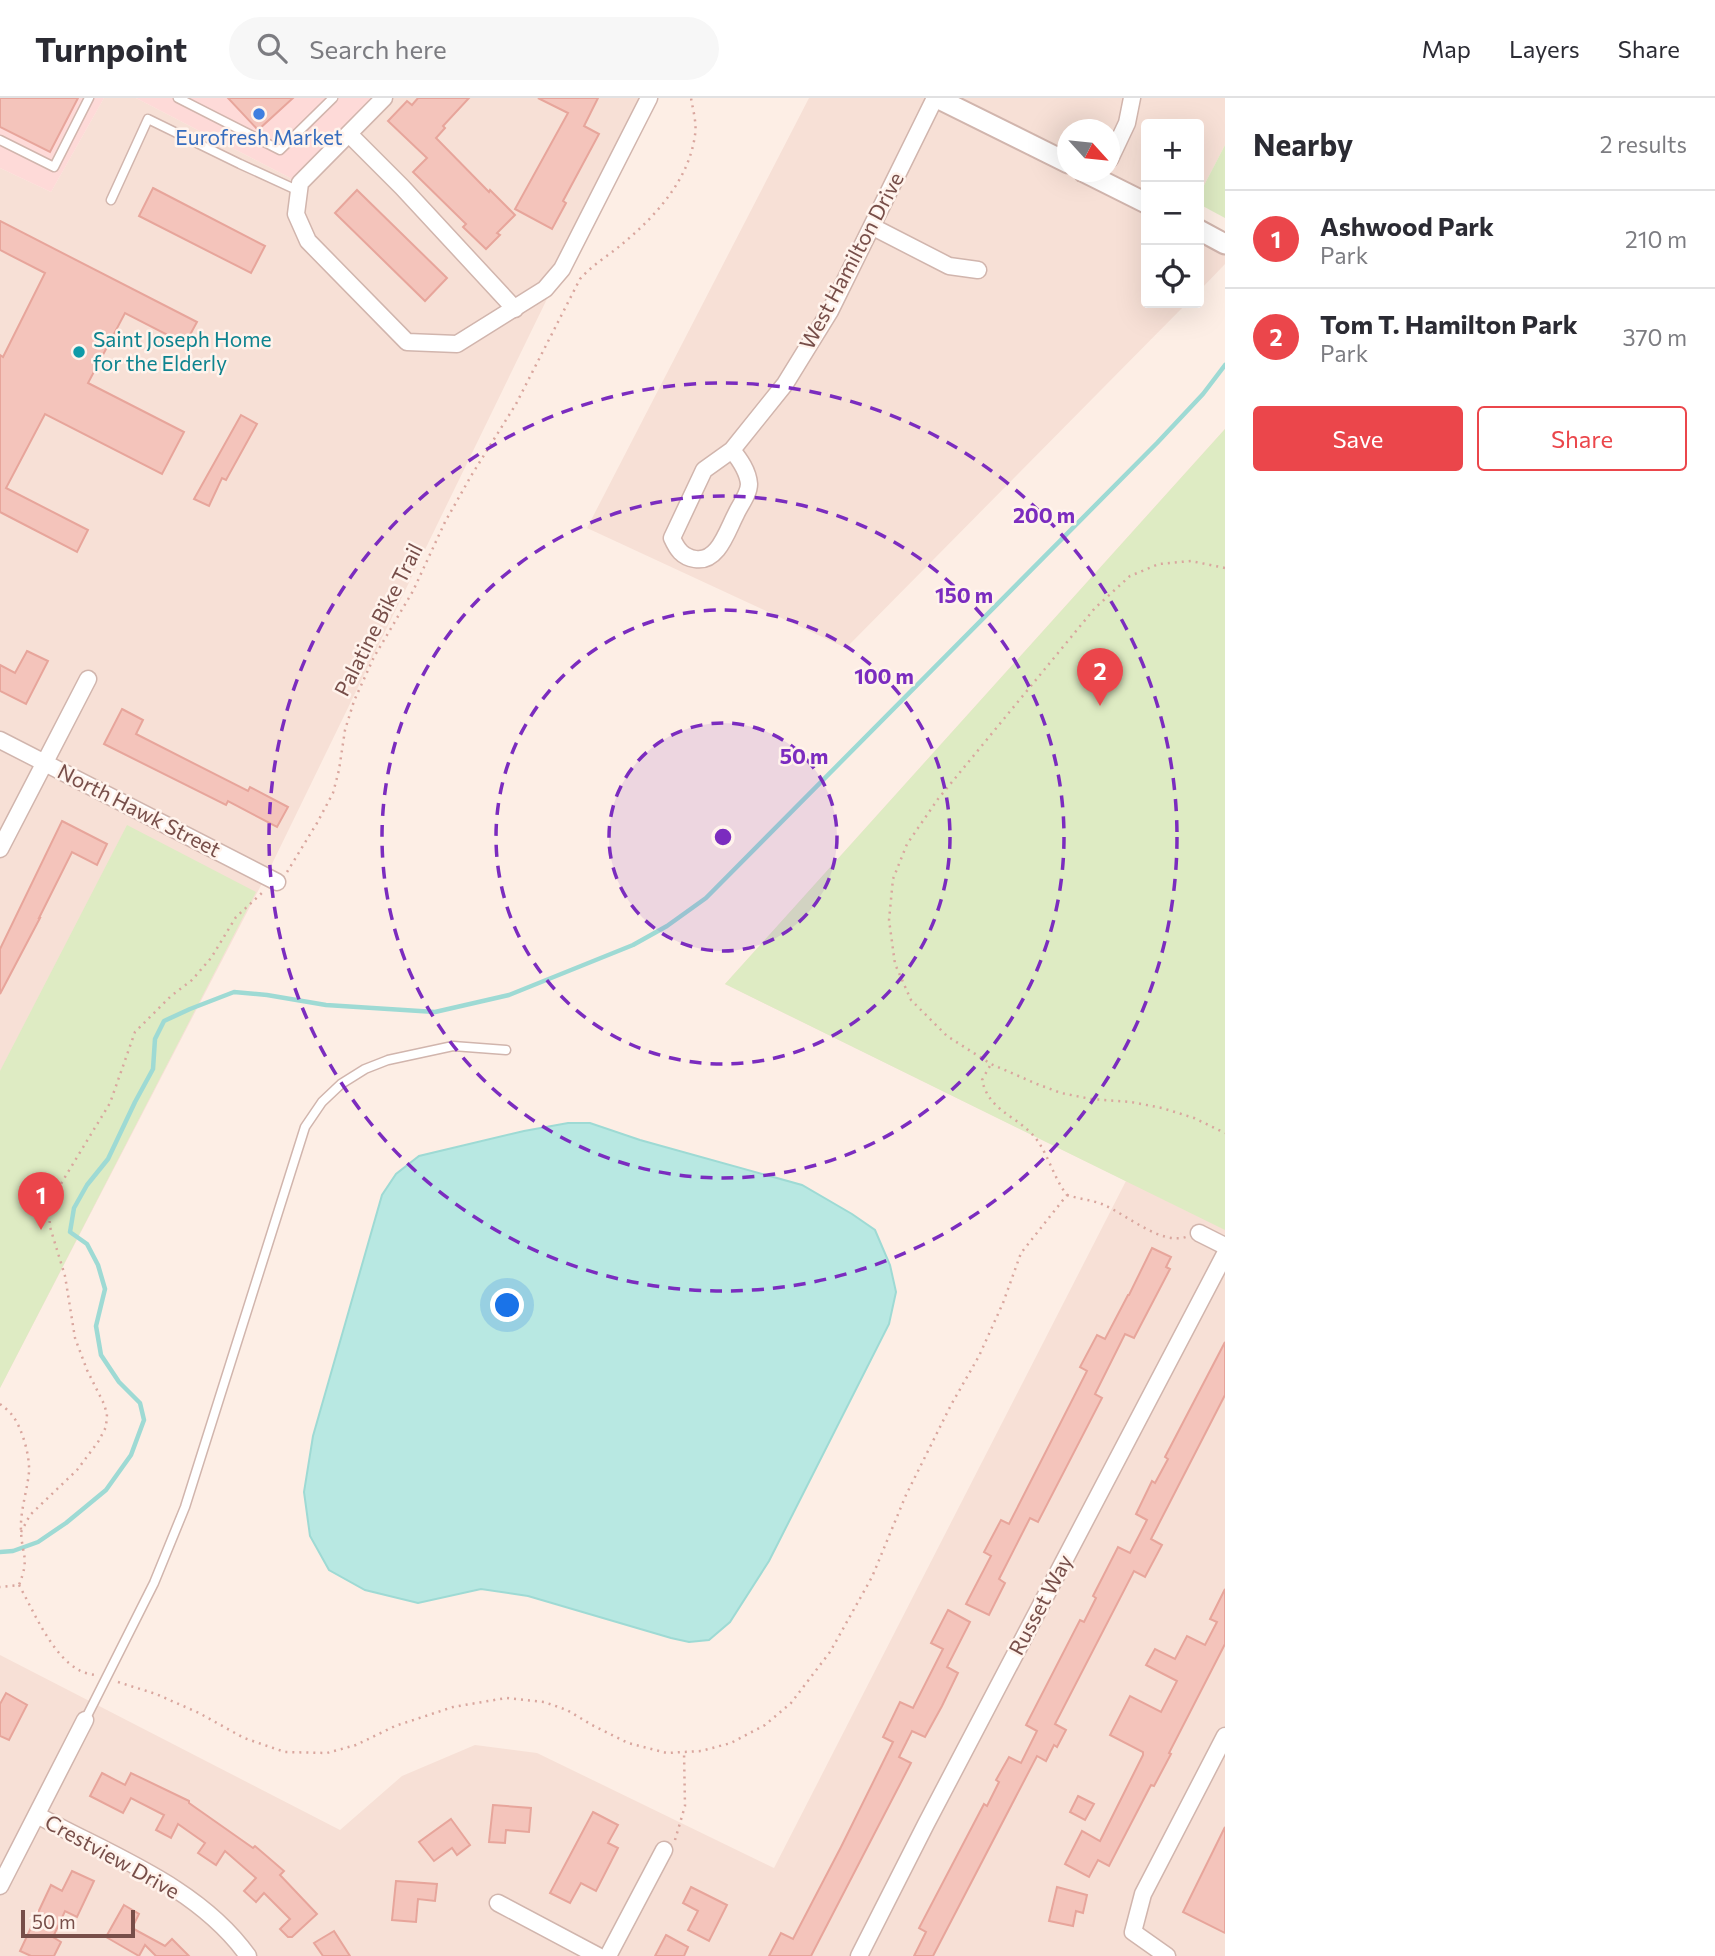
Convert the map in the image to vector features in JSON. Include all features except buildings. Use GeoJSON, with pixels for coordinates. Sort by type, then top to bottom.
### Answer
{"type":"FeatureCollection","features":[{"type":"Feature","properties":{"kind":"street"},"geometry":{"type":"LineString","coordinates":[[384,98],[300,183],[296,214],[307,241],[407,342],[457,344],[545,289],[562,269],[649,98]]}},
{"type":"Feature","properties":{"kind":"street"},"geometry":{"type":"LineString","coordinates":[[936,98],[1057,158]]}},
{"type":"Feature","properties":{"kind":"street","name":"West Hamilton Drive"},"geometry":{"type":"LineString","coordinates":[[732,450],[748,476],[749,488],[719,548],[711,556],[701,560],[688,558],[678,550],[672,538],[704,470],[732,450],[785,384],[831,311],[936,98]]}},
{"type":"Feature","properties":{"kind":"street"},"geometry":{"type":"LineString","coordinates":[[1120,136],[1132,98]]}},
{"type":"Feature","properties":{"kind":"street"},"geometry":{"type":"LineString","coordinates":[[349,134],[515,309]]}},
{"type":"Feature","properties":{"kind":"street"},"geometry":{"type":"LineString","coordinates":[[1110,182],[1141,200]]}},
{"type":"Feature","properties":{"kind":"street"},"geometry":{"type":"LineString","coordinates":[[873,227],[950,266],[978,270]]}},
{"type":"Feature","properties":{"kind":"street"},"geometry":{"type":"LineString","coordinates":[[1204,233],[1225,244]]}},
{"type":"Feature","properties":{"kind":"street"},"geometry":{"type":"LineString","coordinates":[[0,849],[88,679]]}},
{"type":"Feature","properties":{"kind":"street","name":"North Hawk Street"},"geometry":{"type":"LineString","coordinates":[[0,740],[277,881]]}},
{"type":"Feature","properties":{"kind":"street"},"geometry":{"type":"LineString","coordinates":[[1199,1233],[1225,1246]]}},
{"type":"Feature","properties":{"kind":"street","name":"Russet Way"},"geometry":{"type":"LineString","coordinates":[[859,1956],[1225,1254]]}},
{"type":"Feature","properties":{"kind":"street"},"geometry":{"type":"LineString","coordinates":[[0,1886],[85,1720]]}},
{"type":"Feature","properties":{"kind":"street"},"geometry":{"type":"LineString","coordinates":[[1167,1956],[1133,1932],[1143,1894],[1223,1745]]}},
{"type":"Feature","properties":{"kind":"street","name":"Crestview Drive"},"geometry":{"type":"LineString","coordinates":[[37,1815],[126,1860],[182,1893],[213,1918],[248,1956]]}},
{"type":"Feature","properties":{"kind":"street"},"geometry":{"type":"LineString","coordinates":[[608,1956],[664,1850]]}},
{"type":"Feature","properties":{"kind":"street"},"geometry":{"type":"LineString","coordinates":[[498,1903],[598,1956]]}},
{"type":"Feature","properties":{"kind":"lane"},"geometry":{"type":"LineString","coordinates":[[0,140],[54,167],[89,98]]}},
{"type":"Feature","properties":{"kind":"lane"},"geometry":{"type":"LineString","coordinates":[[178,98],[280,150],[333,98]]}},
{"type":"Feature","properties":{"kind":"lane"},"geometry":{"type":"LineString","coordinates":[[111,200],[148,118],[299,191]]}},
{"type":"Feature","properties":{"kind":"lane"},"geometry":{"type":"LineString","coordinates":[[85,1720],[154,1583],[185,1507],[305,1127],[322,1102],[341,1084],[388,1059],[453,1046],[506,1050]]}},
{"type":"Feature","properties":{"kind":"path","name":"Palatine Bike Trail"},"geometry":{"type":"LineString","coordinates":[[21,1532],[30,1515],[77,1470],[106,1427],[104,1404],[75,1338],[65,1276],[50,1227],[49,1211],[62,1182],[110,1103],[135,1032],[171,996],[192,980],[226,937],[236,917],[288,871],[317,823],[333,793],[345,730],[373,657],[413,591],[458,499],[516,404],[580,279],[623,244],[659,209],[686,170],[696,133],[691,98]]}},
{"type":"Feature","properties":{"kind":"path"},"geometry":{"type":"LineString","coordinates":[[1225,568],[1191,561],[1159,564],[1130,576],[1095,608],[938,799],[907,844],[893,879],[889,920],[895,964],[911,1000],[947,1036],[991,1064],[1060,1093],[1162,1108],[1194,1118],[1225,1133]]}},
{"type":"Feature","properties":{"kind":"path"},"geometry":{"type":"LineString","coordinates":[[991,1064],[982,1080],[985,1093],[998,1108],[1031,1133],[1066,1195],[1103,1204],[1149,1230],[1178,1239],[1199,1233]]}},
{"type":"Feature","properties":{"kind":"path"},"geometry":{"type":"LineString","coordinates":[[0,1404],[13,1416],[24,1439],[29,1469],[21,1532],[26,1557],[19,1584],[61,1656],[79,1671],[156,1694],[199,1713],[244,1738],[285,1752],[327,1753],[356,1745],[395,1726],[453,1707],[506,1698],[544,1702],[567,1710],[592,1726],[628,1743],[667,1753],[701,1751],[731,1743],[765,1725],[791,1703],[830,1652],[872,1577],[906,1495],[979,1356],[1003,1303],[1021,1253],[1066,1195]]}},
{"type":"Feature","properties":{"kind":"path"},"geometry":{"type":"LineString","coordinates":[[0,1587],[19,1584]]}},
{"type":"Feature","properties":{"kind":"path"},"geometry":{"type":"LineString","coordinates":[[664,1850],[671,1850],[685,1806],[684,1752]]}},
{"type":"Feature","properties":{"kind":"shaded area"},"geometry":{"type":"Polygon","coordinates":[[[0,98],[104,98],[51,192],[0,168],[0,98]]]}},
{"type":"Feature","properties":{"kind":"shaded area"},"geometry":{"type":"Polygon","coordinates":[[[104,98],[136,98],[300,183],[384,98],[649,98],[564,264],[271,866],[0,1388],[0,168],[51,192],[104,98]]]}},
{"type":"Feature","properties":{"kind":"shaded area"},"geometry":{"type":"Polygon","coordinates":[[[136,98],[384,98],[300,183],[136,98]]]}},
{"type":"Feature","properties":{"kind":"shaded area"},"geometry":{"type":"Polygon","coordinates":[[[809,98],[1225,98],[1225,145],[1204,185],[1204,119],[1141,119],[1141,308],[1182,308],[846,648],[587,528],[809,98]]]}},
{"type":"Feature","properties":{"kind":"shaded area"},"geometry":{"type":"Polygon","coordinates":[[[1204,233],[1225,244],[1225,264],[1204,286],[1204,233]]]}},
{"type":"Feature","properties":{"kind":"shaded area"},"geometry":{"type":"Polygon","coordinates":[[[1225,429],[1225,1956],[0,1956],[0,1655],[340,1830],[402,1776],[475,1745],[537,1753],[774,1868],[1126,1181],[725,984],[1225,429]]]}},
{"type":"Feature","properties":{"kind":"green space"},"geometry":{"type":"Polygon","coordinates":[[[1225,145],[1225,218],[1204,207],[1204,185],[1225,145]]]}},
{"type":"Feature","properties":{"kind":"green space"},"geometry":{"type":"Polygon","coordinates":[[[1225,429],[1225,1230],[725,984],[1225,429]]]}},
{"type":"Feature","properties":{"kind":"green space"},"geometry":{"type":"Polygon","coordinates":[[[127,825],[256,892],[0,1388],[0,1071],[127,825]]]}},
{"type":"Feature","properties":{"kind":"water"},"geometry":{"type":"Polygon","coordinates":[[[568,1123],[590,1123],[640,1140],[802,1185],[875,1230],[890,1265],[896,1292],[889,1324],[769,1561],[730,1622],[709,1640],[689,1642],[671,1638],[528,1596],[481,1589],[418,1603],[365,1590],[329,1570],[310,1536],[304,1492],[313,1436],[382,1195],[396,1174],[419,1156],[568,1123]]]}},
{"type":"Feature","properties":{"kind":"waterway"},"geometry":{"type":"LineString","coordinates":[[0,1552],[13,1551],[38,1542],[106,1490],[131,1455],[144,1420],[140,1403],[119,1382],[101,1355],[96,1326],[105,1289],[98,1265],[87,1244],[70,1232],[74,1208],[87,1185],[108,1159],[153,1069],[155,1039],[164,1021],[234,992],[326,1005],[435,1012],[509,995],[633,945],[667,926],[706,898],[1157,443],[1203,394],[1225,365]]}},
{"type":"Feature","properties":{"kind":"place","name":"Eurofresh Market"},"geometry":{"type":"Point","coordinates":[259,114]}},
{"type":"Feature","properties":{"kind":"place","name":"Saint Joseph Home for the Elderly"},"geometry":{"type":"Point","coordinates":[79,352]}},
{"type":"Feature","properties":{"kind":"place","name":"Tom T. Hamilton Park"},"geometry":{"type":"Point","coordinates":[1100,706]}},
{"type":"Feature","properties":{"kind":"place","name":"Ashwood Park"},"geometry":{"type":"Point","coordinates":[41,1230]}}]}
